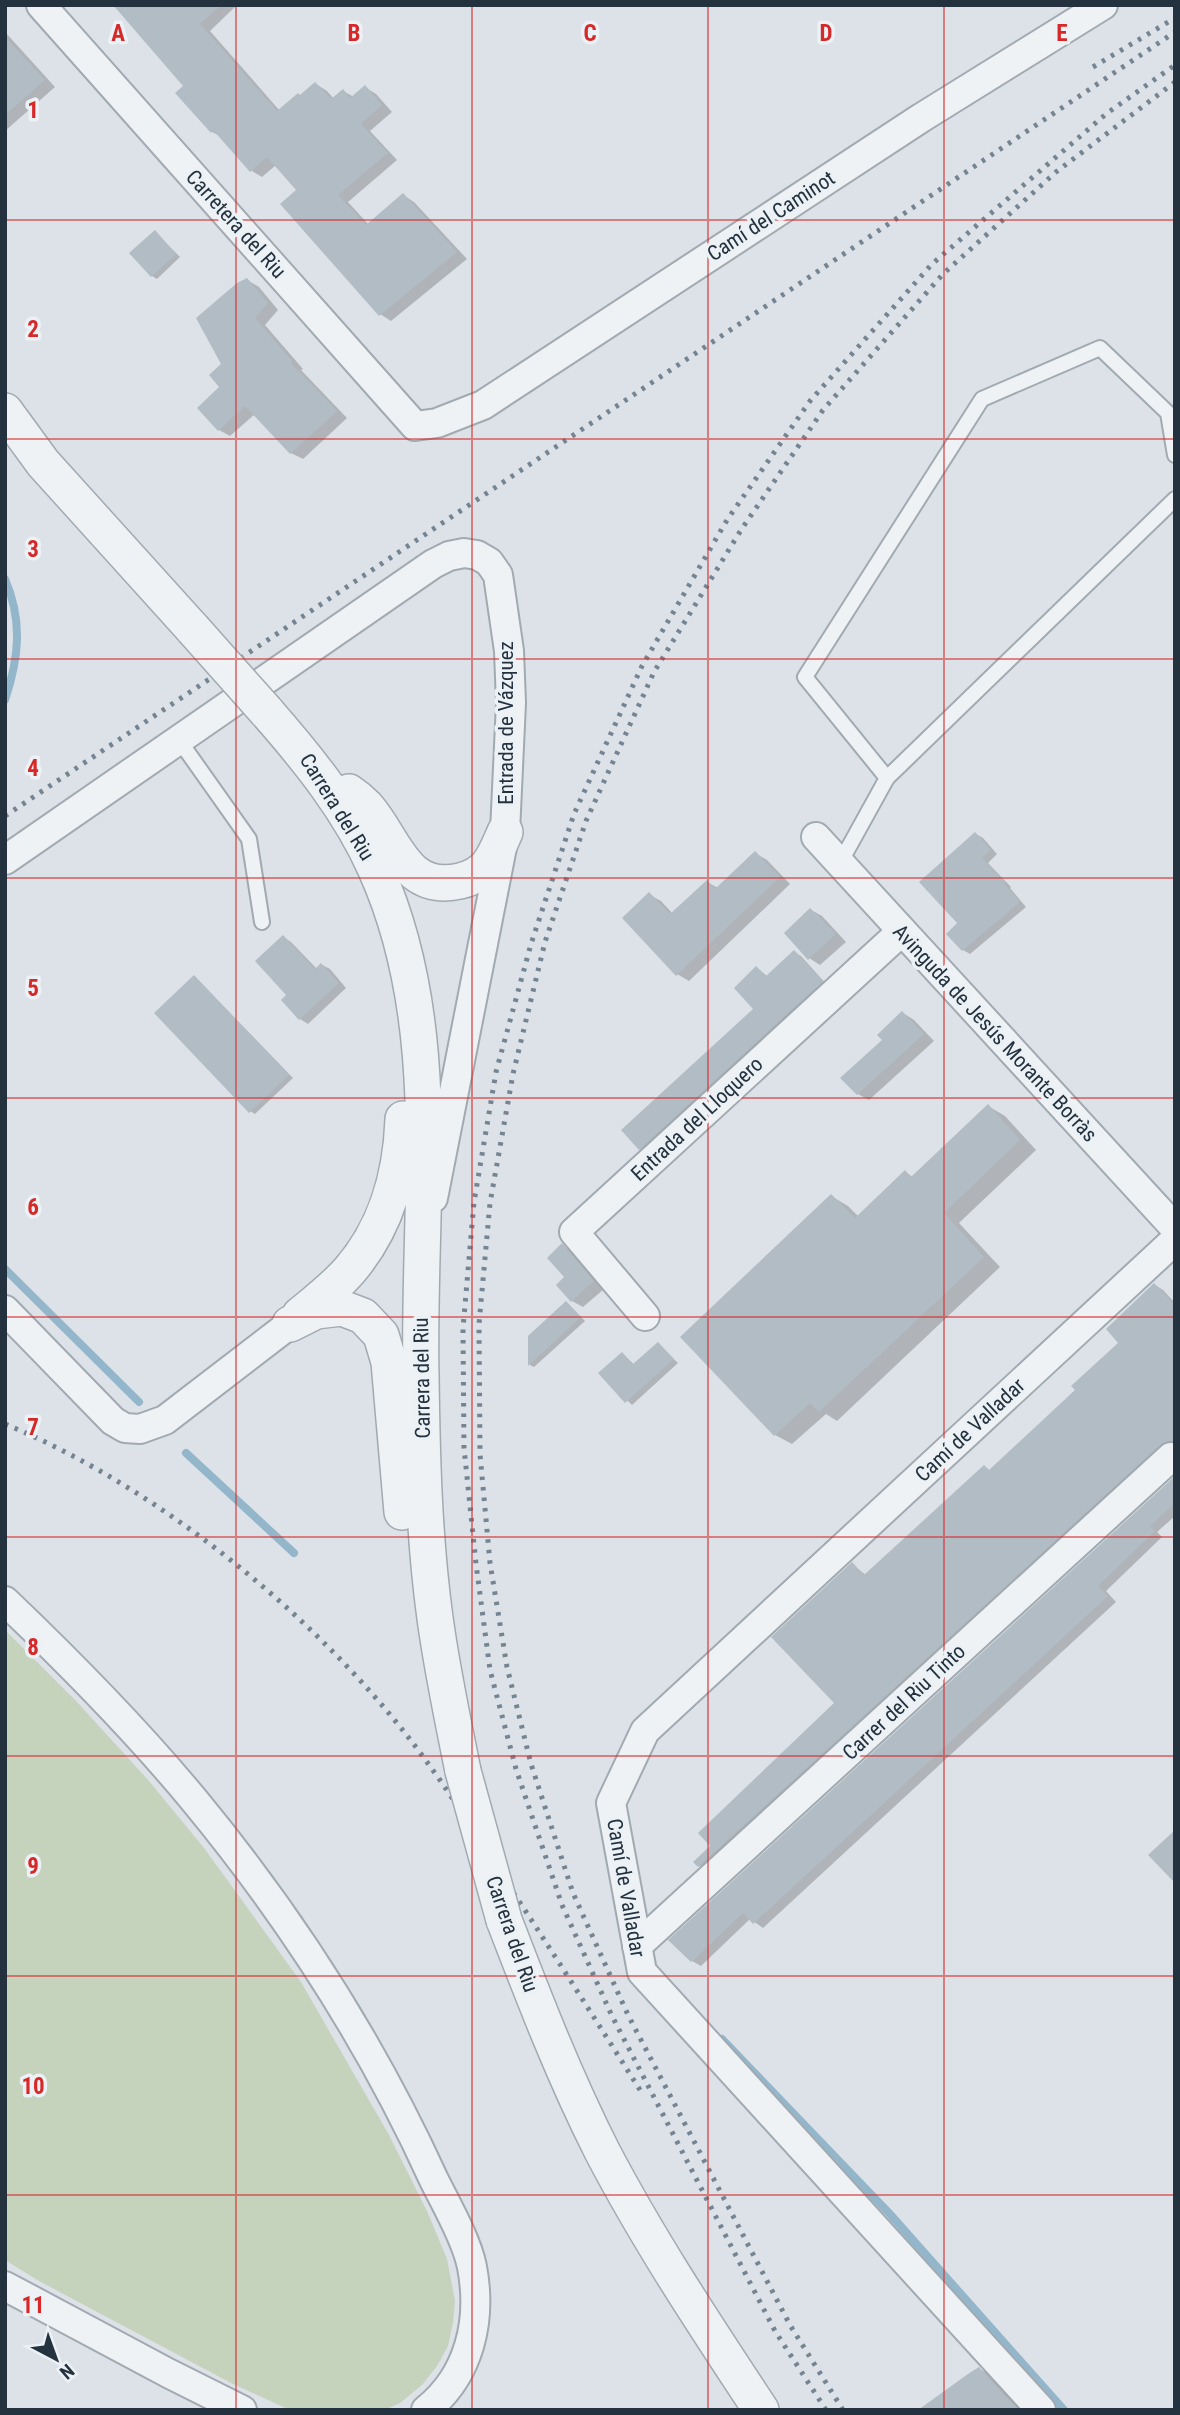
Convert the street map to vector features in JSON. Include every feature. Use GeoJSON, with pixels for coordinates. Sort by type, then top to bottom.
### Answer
{"type":"FeatureCollection","features":[{"type":"Feature","properties":{"kind":"street","name":"Carretera del Riu"},"geometry":{"type":"LineString","coordinates":[[41,5],[415,426],[437,423]]}},
{"type":"Feature","properties":{"kind":"street","name":"Camí del Caminot"},"geometry":{"type":"LineString","coordinates":[[437,423],[483,405],[921,118],[1103,5]]}},
{"type":"Feature","properties":{"kind":"street","name":"Carrera del Riu"},"geometry":{"type":"LineString","coordinates":[[5,411],[43,463],[309,759],[337,800],[376,870],[409,972],[419,1049],[423,1112],[420,1370],[423,1468],[435,1619],[463,1771],[504,1920],[560,2062],[602,2149],[650,2238],[761,2410]]}},
{"type":"Feature","properties":{"kind":"street","name":"Entrada de Vázquez"},"geometry":{"type":"LineString","coordinates":[[5,860],[433,564],[449,556],[464,553],[477,555],[489,562],[498,575],[508,639],[511,703],[505,832],[444,1150],[421,1249]]}},
{"type":"Feature","properties":{"kind":"street"},"geometry":{"type":"LineString","coordinates":[[309,759],[366,806],[408,868],[429,881],[449,883],[474,878],[492,862],[505,832]]}},
{"type":"Feature","properties":{"kind":"street","name":"Avinguda de Jesús Morante Borràs"},"geometry":{"type":"LineString","coordinates":[[816,837],[1175,1228]]}},
{"type":"Feature","properties":{"kind":"street","name":"Entrada del Lloquero"},"geometry":{"type":"LineString","coordinates":[[645,1317],[574,1232],[902,931]]}},
{"type":"Feature","properties":{"kind":"street"},"geometry":{"type":"LineString","coordinates":[[5,1310],[113,1421],[125,1428],[140,1429],[165,1420],[290,1324],[348,1272],[373,1237],[393,1193],[403,1129],[409,972]]}},
{"type":"Feature","properties":{"kind":"street","name":"Camí de Valladar"},"geometry":{"type":"LineString","coordinates":[[1041,2410],[670,2006],[642,1972],[611,1802],[645,1731],[1175,1240]]}},
{"type":"Feature","properties":{"kind":"street"},"geometry":{"type":"LineString","coordinates":[[290,1324],[316,1311],[342,1308],[363,1316],[381,1335],[389,1362],[402,1516],[435,1619]]}},
{"type":"Feature","properties":{"kind":"street","name":"Carrer del Riu Tinto"},"geometry":{"type":"LineString","coordinates":[[636,1946],[1171,1457]]}},
{"type":"Feature","properties":{"kind":"street"},"geometry":{"type":"LineString","coordinates":[[5,1601],[151,1751],[237,1853],[331,1990],[401,2113],[430,2169],[472,2264],[475,2293],[475,2325],[469,2352],[454,2380],[426,2410]]}},
{"type":"Feature","properties":{"kind":"street"},"geometry":{"type":"LineString","coordinates":[[5,2286],[242,2410]]}},
{"type":"Feature","properties":{"kind":"lane"},"geometry":{"type":"LineString","coordinates":[[887,778],[805,677],[982,399],[1100,348],[1168,413],[1175,455]]}},
{"type":"Feature","properties":{"kind":"lane"},"geometry":{"type":"LineString","coordinates":[[840,863],[887,778],[1175,499]]}},
{"type":"Feature","properties":{"kind":"lane"},"geometry":{"type":"LineString","coordinates":[[179,740],[249,839],[262,922]]}},
{"type":"Feature","properties":{"kind":"green space"},"geometry":{"type":"Polygon","coordinates":[[[5,1630],[77,1702],[149,1781],[204,1848],[301,1982],[389,2135],[427,2211],[447,2259],[455,2301],[448,2346],[422,2385],[400,2403],[385,2410],[290,2410],[231,2383],[39,2281],[5,2260],[5,1630]]]}},
{"type":"Feature","properties":{"kind":"building"},"geometry":{"type":"Polygon","coordinates":[[[113,5],[221,5],[200,24],[277,111],[315,82],[331,99],[343,89],[350,98],[365,85],[382,105],[361,124],[388,153],[338,195],[366,225],[403,193],[457,252],[379,316],[280,204],[296,190],[267,157],[250,172],[213,130],[211,133],[175,93],[183,86],[113,5]]]}},
{"type":"Feature","properties":{"kind":"building"},"geometry":{"type":"Polygon","coordinates":[[[5,37],[45,80],[5,115],[5,37]]]}},
{"type":"Feature","properties":{"kind":"building"},"geometry":{"type":"Polygon","coordinates":[[[155,230],[176,254],[151,277],[129,253],[155,230]]]}},
{"type":"Feature","properties":{"kind":"building"},"geometry":{"type":"Polygon","coordinates":[[[247,278],[268,303],[255,318],[291,363],[337,411],[290,454],[245,406],[218,431],[197,408],[219,387],[209,375],[221,364],[196,318],[237,283],[247,278]]]}},
{"type":"Feature","properties":{"kind":"building"},"geometry":{"type":"Polygon","coordinates":[[[975,832],[991,850],[982,858],[1020,902],[962,951],[946,934],[957,923],[919,882],[975,832]]]}},
{"type":"Feature","properties":{"kind":"building"},"geometry":{"type":"Polygon","coordinates":[[[755,851],[780,877],[676,976],[622,918],[649,892],[670,914],[707,880],[715,889],[755,851]]]}},
{"type":"Feature","properties":{"kind":"building"},"geometry":{"type":"Polygon","coordinates":[[[810,908],[836,934],[808,960],[784,933],[810,908]]]}},
{"type":"Feature","properties":{"kind":"building"},"geometry":{"type":"Polygon","coordinates":[[[283,935],[315,969],[321,963],[339,983],[299,1020],[281,1000],[286,995],[255,961],[283,935]]]}},
{"type":"Feature","properties":{"kind":"building"},"geometry":{"type":"Polygon","coordinates":[[[794,950],[823,981],[639,1150],[621,1130],[753,1009],[734,988],[756,966],[766,976],[794,950]]]}},
{"type":"Feature","properties":{"kind":"building"},"geometry":{"type":"Polygon","coordinates":[[[194,975],[289,1075],[249,1113],[154,1013],[194,975]]]}},
{"type":"Feature","properties":{"kind":"building"},"geometry":{"type":"Polygon","coordinates":[[[902,1011],[924,1034],[857,1095],[840,1078],[882,1040],[877,1035],[902,1011]]]}},
{"type":"Feature","properties":{"kind":"building"},"geometry":{"type":"Polygon","coordinates":[[[988,1104],[1020,1140],[944,1213],[984,1257],[819,1412],[810,1403],[774,1436],[680,1337],[831,1194],[855,1218],[905,1170],[911,1177],[988,1104]]]}},
{"type":"Feature","properties":{"kind":"building"},"geometry":{"type":"Polygon","coordinates":[[[562,1243],[594,1281],[571,1302],[556,1285],[564,1277],[547,1258],[562,1243]]]}},
{"type":"Feature","properties":{"kind":"building"},"geometry":{"type":"Polygon","coordinates":[[[1154,1283],[1175,1305],[1175,1441],[1160,1445],[698,1867],[693,1862],[710,1846],[698,1833],[834,1703],[771,1637],[852,1562],[864,1575],[984,1465],[989,1470],[1075,1390],[1071,1386],[1118,1343],[1106,1329],[1154,1283]]]}},
{"type":"Feature","properties":{"kind":"building"},"geometry":{"type":"Polygon","coordinates":[[[566,1301],[581,1317],[528,1366],[528,1336],[566,1301]]]}},
{"type":"Feature","properties":{"kind":"building"},"geometry":{"type":"Polygon","coordinates":[[[658,1342],[674,1359],[625,1403],[598,1373],[622,1352],[633,1364],[658,1342]]]}},
{"type":"Feature","properties":{"kind":"building"},"geometry":{"type":"Polygon","coordinates":[[[1175,1476],[1175,1503],[1150,1526],[1155,1531],[1098,1586],[1108,1596],[753,1924],[743,1913],[691,1962],[668,1940],[1175,1476]]]}},
{"type":"Feature","properties":{"kind":"building"},"geometry":{"type":"Polygon","coordinates":[[[1175,1830],[1175,1883],[1148,1855],[1175,1830]]]}},
{"type":"Feature","properties":{"kind":"building"},"geometry":{"type":"Polygon","coordinates":[[[979,2367],[1018,2410],[918,2410],[968,2374],[979,2367]]]}},
{"type":"Feature","properties":{"kind":"waterway"},"geometry":{"type":"LineString","coordinates":[[5,579],[17,625],[16,654],[5,700]]}},
{"type":"Feature","properties":{"kind":"waterway"},"geometry":{"type":"LineString","coordinates":[[5,1269],[139,1402]]}},
{"type":"Feature","properties":{"kind":"waterway"},"geometry":{"type":"LineString","coordinates":[[186,1453],[294,1553]]}},
{"type":"Feature","properties":{"kind":"waterway"},"geometry":{"type":"LineString","coordinates":[[722,2039],[889,2213],[1064,2410]]}},
{"type":"Feature","properties":{"kind":"railway"},"geometry":{"type":"LineString","coordinates":[[1093,67],[1175,18]]}},
{"type":"Feature","properties":{"kind":"railway"},"geometry":{"type":"LineString","coordinates":[[5,816],[1175,32]]}},
{"type":"Feature","properties":{"kind":"railway"},"geometry":{"type":"LineString","coordinates":[[826,2410],[775,2331],[612,2016],[562,1905],[516,1769],[490,1670],[464,1448],[463,1328],[474,1202],[496,1072],[531,944],[574,814],[642,666],[727,520],[810,401],[932,264],[1106,114],[1175,65]]}},
{"type":"Feature","properties":{"kind":"railway"},"geometry":{"type":"LineString","coordinates":[[843,2410],[790,2325],[628,2015],[573,1893],[531,1764],[507,1667],[490,1563],[480,1454],[479,1324],[490,1203],[513,1074],[545,942],[586,821],[654,672],[741,530],[823,410],[943,274],[1056,172],[1175,82]]}},
{"type":"Feature","properties":{"kind":"railway"},"geometry":{"type":"LineString","coordinates":[[5,1424],[65,1452],[125,1486],[184,1525],[241,1568],[295,1615],[346,1665],[392,1716],[440,1780],[642,2093]]}}]}
